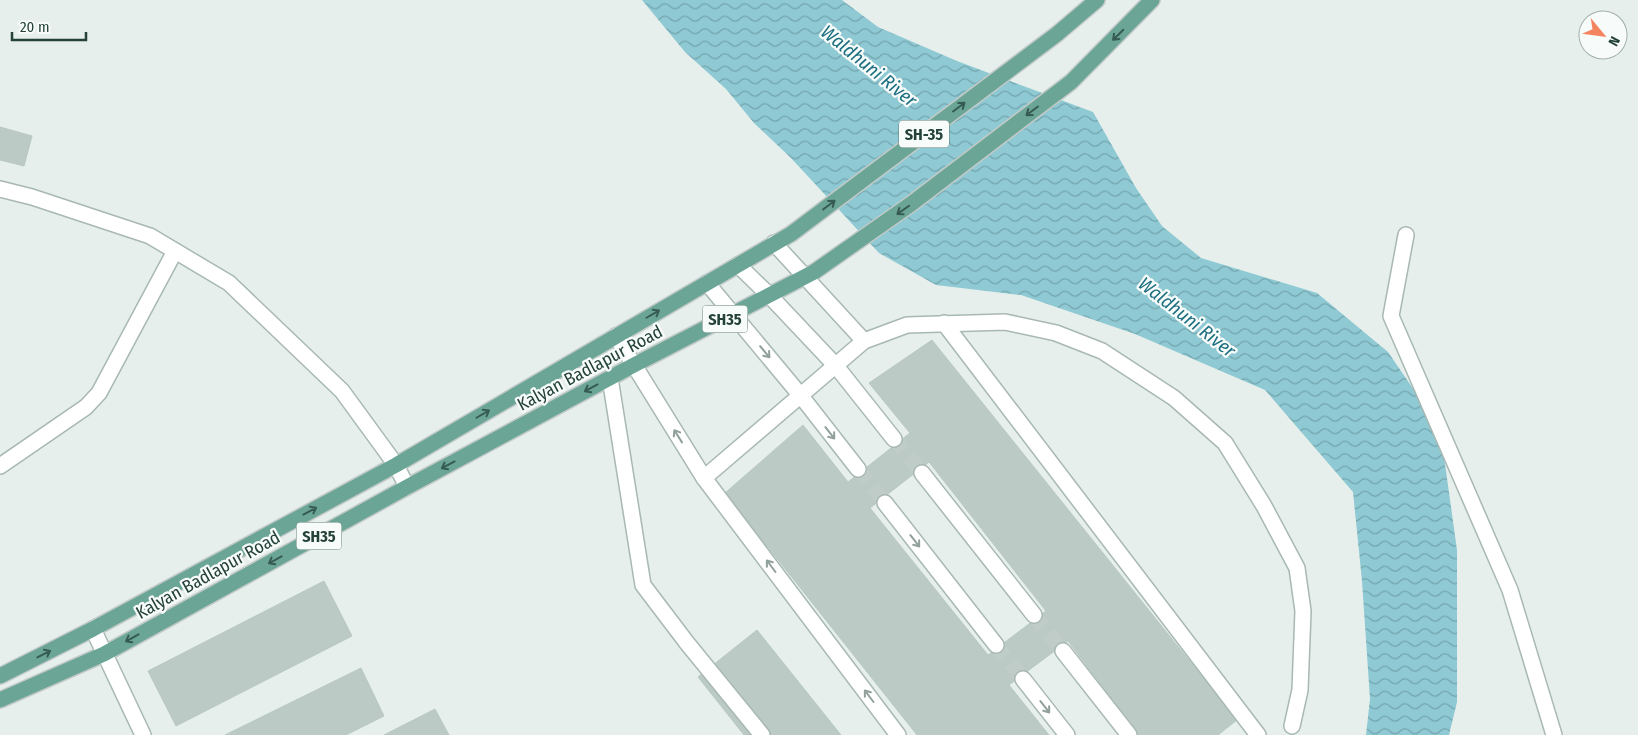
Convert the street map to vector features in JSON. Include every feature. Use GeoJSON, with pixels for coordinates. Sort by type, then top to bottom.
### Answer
{"type":"FeatureCollection","features":[{"type":"Feature","properties":{"kind":"main road","name":"Kalyan Badlapur Road"},"geometry":{"type":"LineString","coordinates":[[0,676],[93,629],[396,465],[790,234],[1057,34],[1096,0]]}},
{"type":"Feature","properties":{"kind":"main road","name":"Kalyan Badlapur Road"},"geometry":{"type":"LineString","coordinates":[[0,700],[104,654],[407,487],[688,336],[810,274],[910,204],[1071,82],[1152,0]]}},
{"type":"Feature","properties":{"kind":"street"},"geometry":{"type":"LineString","coordinates":[[0,189],[32,197],[150,236],[228,283],[342,391],[396,465],[407,487]]}},
{"type":"Feature","properties":{"kind":"street"},"geometry":{"type":"LineString","coordinates":[[1406,235],[1392,316],[1510,590],[1554,735]]}},
{"type":"Feature","properties":{"kind":"street"},"geometry":{"type":"LineString","coordinates":[[774,243],[810,274],[864,341]]}},
{"type":"Feature","properties":{"kind":"street"},"geometry":{"type":"LineString","coordinates":[[0,466],[86,408],[98,393],[175,251]]}},
{"type":"Feature","properties":{"kind":"street"},"geometry":{"type":"LineString","coordinates":[[738,264],[836,366],[894,439]]}},
{"type":"Feature","properties":{"kind":"street"},"geometry":{"type":"LineString","coordinates":[[707,283],[801,396],[858,469]]}},
{"type":"Feature","properties":{"kind":"street"},"geometry":{"type":"LineString","coordinates":[[704,478],[864,341],[907,325],[1005,322],[1056,333],[1102,351],[1174,398],[1225,443],[1264,506],[1297,568],[1303,611],[1300,690],[1292,726]]}},
{"type":"Feature","properties":{"kind":"street"},"geometry":{"type":"LineString","coordinates":[[944,323],[1258,735]]}},
{"type":"Feature","properties":{"kind":"street"},"geometry":{"type":"LineString","coordinates":[[616,336],[704,478],[898,735]]}},
{"type":"Feature","properties":{"kind":"street"},"geometry":{"type":"LineString","coordinates":[[610,378],[642,585],[762,735]]}},
{"type":"Feature","properties":{"kind":"street"},"geometry":{"type":"LineString","coordinates":[[922,473],[1034,615]]}},
{"type":"Feature","properties":{"kind":"street"},"geometry":{"type":"LineString","coordinates":[[884,503],[996,645]]}},
{"type":"Feature","properties":{"kind":"street"},"geometry":{"type":"LineString","coordinates":[[93,629],[143,735]]}},
{"type":"Feature","properties":{"kind":"street"},"geometry":{"type":"LineString","coordinates":[[1063,651],[1129,735]]}},
{"type":"Feature","properties":{"kind":"street"},"geometry":{"type":"LineString","coordinates":[[1023,679],[1067,735]]}},
{"type":"Feature","properties":{"kind":"water","name":"Waldhuni River"},"geometry":{"type":"Polygon","coordinates":[[[642,0],[842,0],[878,27],[957,61],[1093,112],[1136,188],[1162,226],[1201,258],[1317,293],[1388,352],[1440,428],[1457,550],[1457,702],[1449,735],[1366,735],[1370,699],[1362,581],[1353,492],[1265,390],[1135,334],[1021,295],[936,285],[879,253],[791,158],[754,123],[726,89],[685,52],[642,0]]]}},
{"type":"Feature","properties":{"kind":"building"},"geometry":{"type":"Polygon","coordinates":[[[0,127],[32,136],[24,166],[0,160],[0,127]]]}},
{"type":"Feature","properties":{"kind":"building"},"geometry":{"type":"Polygon","coordinates":[[[932,340],[1237,720],[1218,735],[1139,735],[1068,641],[1009,685],[1049,735],[917,735],[725,493],[803,425],[848,482],[910,433],[869,383],[932,340]],[[929,462],[870,508],[988,655],[1046,611],[929,462]]]}},
{"type":"Feature","properties":{"kind":"building"},"geometry":{"type":"Polygon","coordinates":[[[324,581],[352,636],[176,726],[148,671],[324,581]]]}},
{"type":"Feature","properties":{"kind":"building"},"geometry":{"type":"Polygon","coordinates":[[[757,630],[841,735],[744,735],[698,677],[757,630]]]}},
{"type":"Feature","properties":{"kind":"building"},"geometry":{"type":"Polygon","coordinates":[[[361,668],[384,716],[346,735],[225,735],[361,668]]]}},
{"type":"Feature","properties":{"kind":"building"},"geometry":{"type":"Polygon","coordinates":[[[435,709],[449,735],[384,735],[435,709]]]}},
{"type":"Feature","properties":{"kind":"tunnel"},"geometry":{"type":"LineString","coordinates":[[894,439],[922,473]]}},
{"type":"Feature","properties":{"kind":"tunnel"},"geometry":{"type":"LineString","coordinates":[[858,469],[885,503]]}},
{"type":"Feature","properties":{"kind":"tunnel"},"geometry":{"type":"LineString","coordinates":[[1034,615],[1063,651]]}},
{"type":"Feature","properties":{"kind":"tunnel"},"geometry":{"type":"LineString","coordinates":[[996,645],[1023,679]]}}]}
